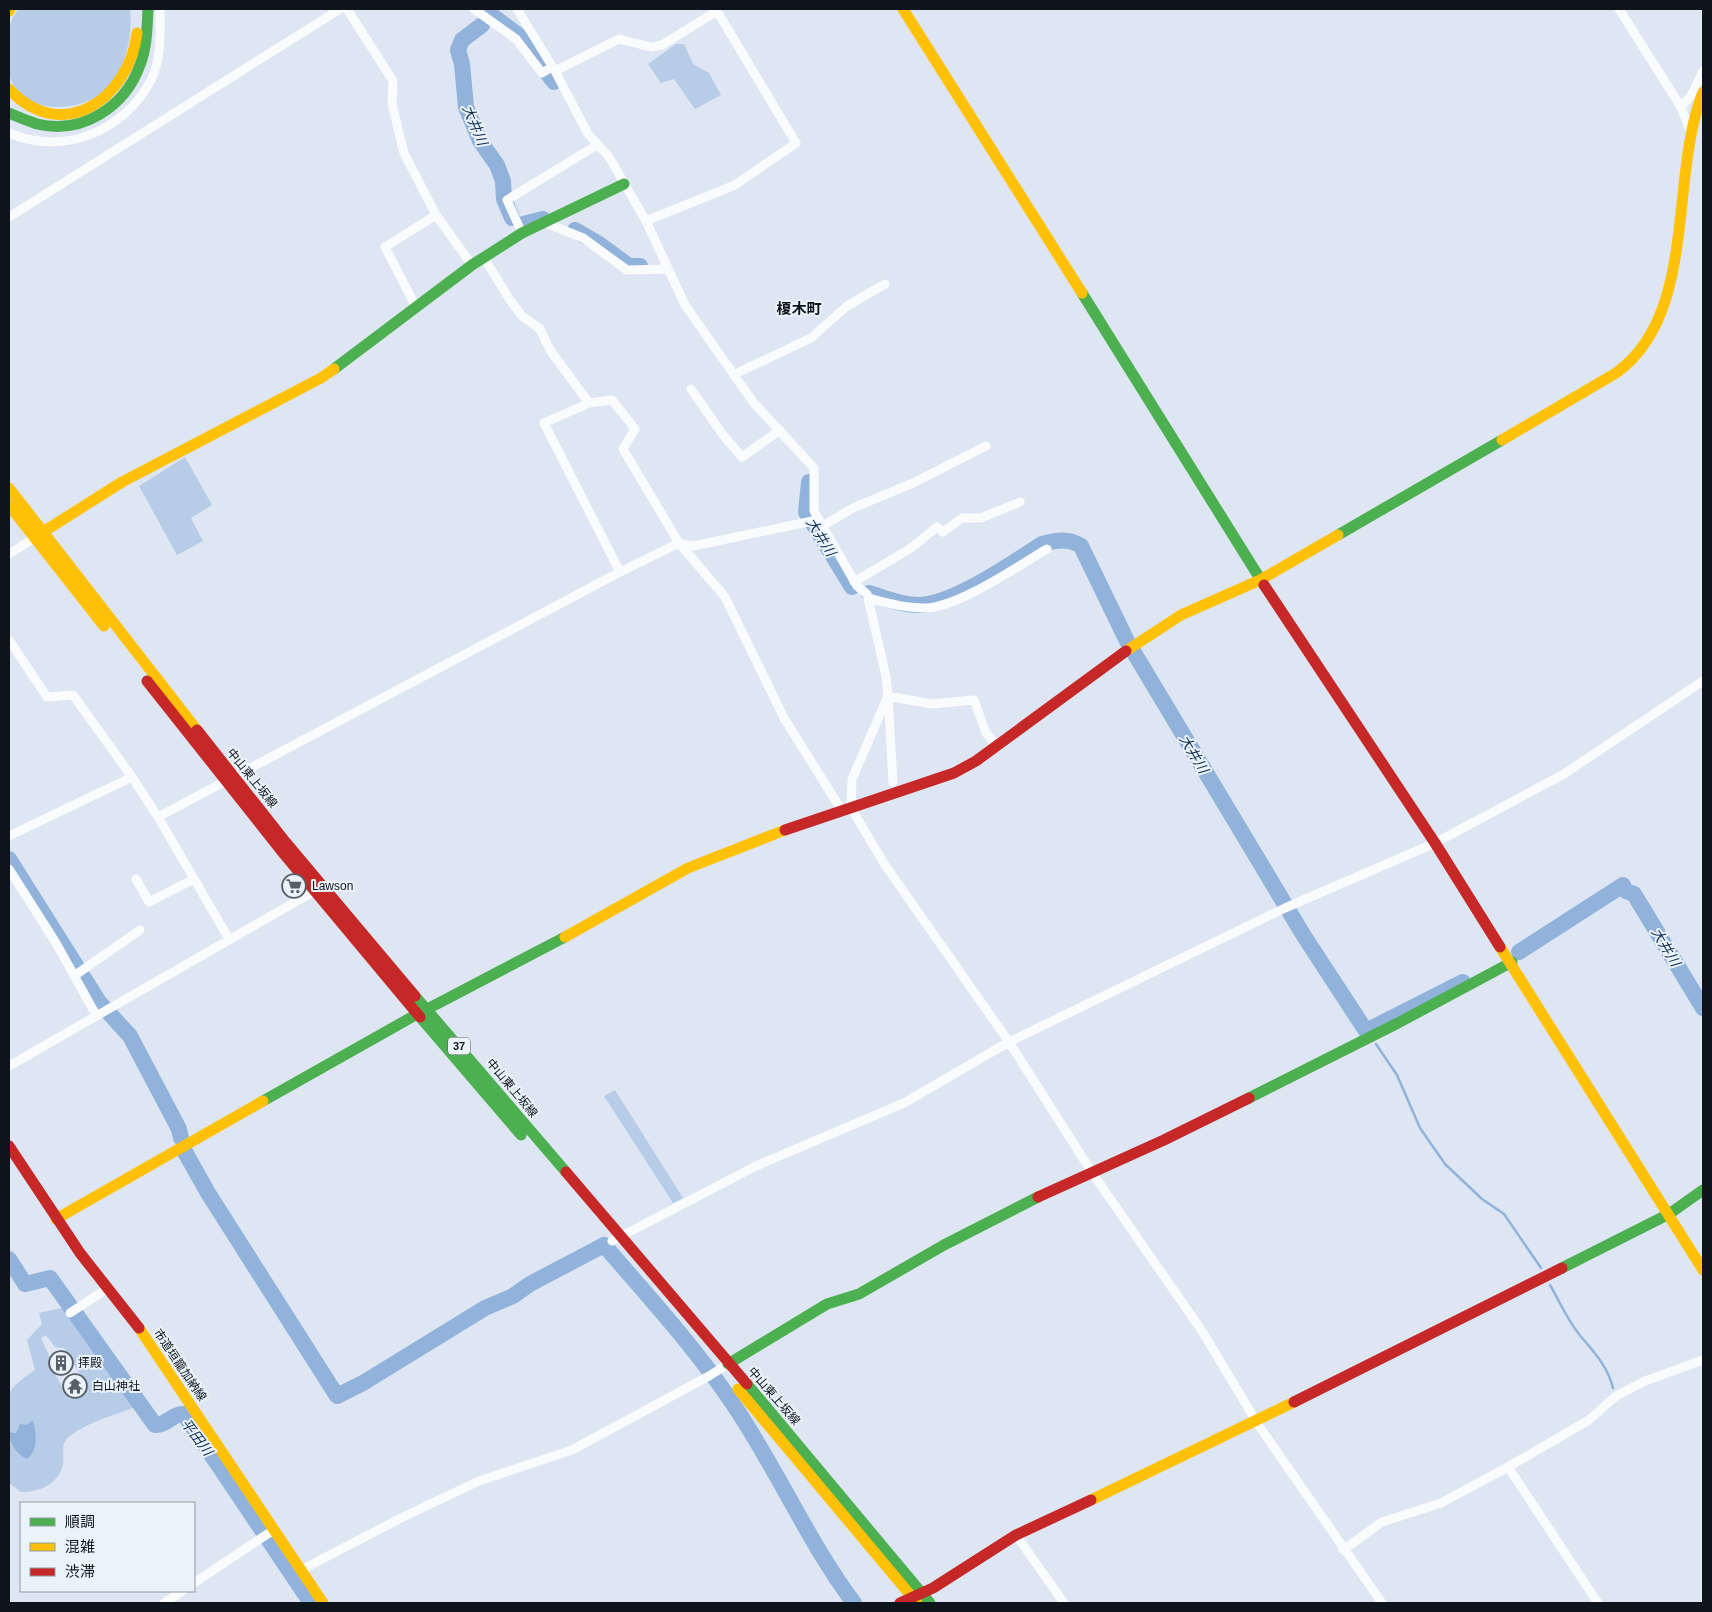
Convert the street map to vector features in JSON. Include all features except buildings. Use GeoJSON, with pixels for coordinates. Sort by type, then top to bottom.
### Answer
{"type":"FeatureCollection","features":[{"type":"Feature","properties":{"kind":"main road"},"geometry":{"type":"LineString","coordinates":[[9,89],[27,106],[47,113],[67,114],[99,102],[117,86],[130,63],[137,36],[138,9]]}},
{"type":"Feature","properties":{"kind":"main road"},"geometry":{"type":"LineString","coordinates":[[9,113],[35,124],[63,126],[90,120],[112,107],[128,91],[140,70],[147,47],[148,9]]}},
{"type":"Feature","properties":{"kind":"main road"},"geometry":{"type":"LineString","coordinates":[[903,9],[1176,441],[1260,580],[1435,842],[1512,962],[1703,1270]]}},
{"type":"Feature","properties":{"kind":"main road"},"geometry":{"type":"LineString","coordinates":[[56,1219],[422,1012],[590,923],[688,868],[759,838],[954,773],[998,747],[1131,647],[1181,615],[1260,580],[1603,382],[1624,368],[1637,356],[1658,324],[1666,296],[1691,133],[1703,92]]}},
{"type":"Feature","properties":{"kind":"main road"},"geometry":{"type":"LineString","coordinates":[[39,535],[122,482],[321,378],[353,356],[472,264],[522,233],[624,184]]}},
{"type":"Feature","properties":{"kind":"main road","name":"中山東上坂線"},"geometry":{"type":"LineString","coordinates":[[9,488],[39,535],[228,779],[422,1012],[616,1239],[718,1371],[917,1599],[930,1603]]}},
{"type":"Feature","properties":{"kind":"main road","name":"中山東上坂線"},"geometry":{"type":"LineString","coordinates":[[9,505],[39,535]]}},
{"type":"Feature","properties":{"kind":"main road"},"geometry":{"type":"LineString","coordinates":[[718,1371],[827,1304],[859,1294],[944,1246],[1030,1201],[1093,1174],[1389,1028],[1512,962]]}},
{"type":"Feature","properties":{"kind":"main road","name":"市道垣籠加納線"},"geometry":{"type":"LineString","coordinates":[[9,1146],[56,1219],[140,1329],[323,1603]]}},
{"type":"Feature","properties":{"kind":"main road"},"geometry":{"type":"LineString","coordinates":[[900,1603],[917,1599],[1016,1535],[1255,1420],[1669,1214],[1703,1190]]}},
{"type":"Feature","properties":{"kind":"street"},"geometry":{"type":"LineString","coordinates":[[9,133],[27,140],[62,142],[102,131],[133,108],[152,78],[161,43],[160,9]]}},
{"type":"Feature","properties":{"kind":"street"},"geometry":{"type":"LineString","coordinates":[[9,217],[340,9]]}},
{"type":"Feature","properties":{"kind":"street"},"geometry":{"type":"LineString","coordinates":[[347,9],[392,81],[392,104],[404,153],[436,215],[472,264]]}},
{"type":"Feature","properties":{"kind":"street"},"geometry":{"type":"LineString","coordinates":[[474,9],[489,14],[516,39],[542,73],[619,39],[651,47],[662,45],[717,12],[796,143],[736,185],[646,221]]}},
{"type":"Feature","properties":{"kind":"street"},"geometry":{"type":"LineString","coordinates":[[517,9],[550,70],[597,145],[609,158],[646,221],[685,305],[753,402],[814,468],[815,522],[854,582],[868,598],[886,676],[893,782]]}},
{"type":"Feature","properties":{"kind":"street"},"geometry":{"type":"LineString","coordinates":[[1620,9],[1681,107],[1691,133]]}},
{"type":"Feature","properties":{"kind":"street"},"geometry":{"type":"LineString","coordinates":[[1681,107],[1691,96],[1703,71]]}},
{"type":"Feature","properties":{"kind":"street"},"geometry":{"type":"LineString","coordinates":[[522,233],[507,200],[597,145]]}},
{"type":"Feature","properties":{"kind":"street"},"geometry":{"type":"LineString","coordinates":[[416,307],[385,246],[436,215]]}},
{"type":"Feature","properties":{"kind":"street"},"geometry":{"type":"LineString","coordinates":[[546,223],[584,238],[627,270],[668,268]]}},
{"type":"Feature","properties":{"kind":"street"},"geometry":{"type":"LineString","coordinates":[[484,258],[510,300],[522,316],[540,329],[550,350],[590,403]]}},
{"type":"Feature","properties":{"kind":"street"},"geometry":{"type":"LineString","coordinates":[[735,374],[810,338],[848,306],[885,284]]}},
{"type":"Feature","properties":{"kind":"street"},"geometry":{"type":"LineString","coordinates":[[691,389],[723,435],[742,457],[780,430]]}},
{"type":"Feature","properties":{"kind":"street"},"geometry":{"type":"LineString","coordinates":[[620,572],[544,423],[590,403],[612,400],[635,428],[623,449],[679,543],[725,597],[784,718],[1009,1042],[1093,1174],[1202,1331],[1255,1420],[1343,1550],[1382,1603]]}},
{"type":"Feature","properties":{"kind":"street"},"geometry":{"type":"LineString","coordinates":[[158,817],[620,572],[679,543],[693,546],[815,522],[913,483],[986,446]]}},
{"type":"Feature","properties":{"kind":"street"},"geometry":{"type":"LineString","coordinates":[[854,582],[911,548],[937,526],[943,532],[962,518],[981,518],[1020,502]]}},
{"type":"Feature","properties":{"kind":"street"},"geometry":{"type":"LineString","coordinates":[[9,554],[39,535]]}},
{"type":"Feature","properties":{"kind":"street"},"geometry":{"type":"LineString","coordinates":[[868,598],[897,606],[927,608],[948,603],[1047,549]]}},
{"type":"Feature","properties":{"kind":"street"},"geometry":{"type":"LineString","coordinates":[[9,640],[47,697],[74,695],[158,817],[229,939]]}},
{"type":"Feature","properties":{"kind":"street"},"geometry":{"type":"LineString","coordinates":[[616,1239],[756,1166],[904,1103],[1009,1042],[1288,906],[1435,842],[1564,774],[1703,681]]}},
{"type":"Feature","properties":{"kind":"street"},"geometry":{"type":"LineString","coordinates":[[846,809],[852,779],[888,696]]}},
{"type":"Feature","properties":{"kind":"street"},"geometry":{"type":"LineString","coordinates":[[888,696],[932,704],[974,700],[986,733],[998,747]]}},
{"type":"Feature","properties":{"kind":"street"},"geometry":{"type":"LineString","coordinates":[[9,836],[132,778]]}},
{"type":"Feature","properties":{"kind":"street"},"geometry":{"type":"LineString","coordinates":[[9,872],[102,1011]]}},
{"type":"Feature","properties":{"kind":"street"},"geometry":{"type":"LineString","coordinates":[[136,880],[149,902],[194,879]]}},
{"type":"Feature","properties":{"kind":"street"},"geometry":{"type":"LineString","coordinates":[[9,1066],[102,1011],[319,889]]}},
{"type":"Feature","properties":{"kind":"street"},"geometry":{"type":"LineString","coordinates":[[78,974],[140,930]]}},
{"type":"Feature","properties":{"kind":"street"},"geometry":{"type":"LineString","coordinates":[[70,1314],[108,1288]]}},
{"type":"Feature","properties":{"kind":"street"},"geometry":{"type":"LineString","coordinates":[[1343,1550],[1382,1522],[1441,1503],[1508,1467],[1589,1420],[1616,1396],[1645,1381],[1703,1360]]}},
{"type":"Feature","properties":{"kind":"street"},"geometry":{"type":"LineString","coordinates":[[301,1570],[407,1515],[479,1481],[572,1450],[718,1371]]}},
{"type":"Feature","properties":{"kind":"street"},"geometry":{"type":"LineString","coordinates":[[1508,1467],[1598,1603]]}},
{"type":"Feature","properties":{"kind":"street"},"geometry":{"type":"LineString","coordinates":[[195,1583],[275,1529]]}},
{"type":"Feature","properties":{"kind":"street"},"geometry":{"type":"LineString","coordinates":[[1016,1535],[1064,1603]]}},
{"type":"Feature","properties":{"kind":"street"},"geometry":{"type":"LineString","coordinates":[[164,1603],[181,1592]]}},
{"type":"Feature","properties":{"kind":"shaded area"},"geometry":{"type":"Polygon","coordinates":[[[19,9],[130,9],[131,20],[126,54],[111,84],[92,99],[68,107],[42,105],[30,100],[20,92],[12,82],[9,74],[10,27],[15,13],[19,9]]]}},
{"type":"Feature","properties":{"kind":"shaded area"},"geometry":{"type":"Polygon","coordinates":[[[676,44],[684,44],[693,64],[709,73],[721,95],[695,109],[674,79],[661,83],[648,64],[676,44]]]}},
{"type":"Feature","properties":{"kind":"shaded area"},"geometry":{"type":"Polygon","coordinates":[[[185,457],[212,505],[191,518],[203,541],[177,555],[139,486],[185,457]]]}},
{"type":"Feature","properties":{"kind":"shaded area"},"geometry":{"type":"Polygon","coordinates":[[[615,1090],[683,1198],[673,1203],[604,1096],[615,1090]]]}},
{"type":"Feature","properties":{"kind":"shaded area"},"geometry":{"type":"Polygon","coordinates":[[[62,1308],[138,1406],[94,1422],[70,1436],[63,1445],[61,1471],[53,1482],[42,1488],[21,1492],[9,1483],[9,1441],[33,1421],[17,1433],[9,1432],[8,1401],[12,1389],[35,1370],[27,1340],[42,1324],[39,1313],[62,1308]],[[46,1335],[41,1338],[50,1358],[51,1366],[69,1399],[88,1388],[64,1348],[55,1347],[46,1335]]]}},
{"type":"Feature","properties":{"kind":"shaded area"},"geometry":{"type":"Polygon","coordinates":[[[33,1420],[36,1436],[35,1446],[27,1459],[14,1448],[9,1432],[16,1433],[20,1424],[27,1425],[33,1420]]]}},
{"type":"Feature","properties":{"kind":"waterway"},"geometry":{"type":"LineString","coordinates":[[483,9],[518,35],[554,82]]}},
{"type":"Feature","properties":{"kind":"waterway","name":"大井川"},"geometry":{"type":"LineString","coordinates":[[482,25],[462,40],[458,50],[462,64],[466,107],[480,141],[497,165],[503,181],[504,199],[512,218]]}},
{"type":"Feature","properties":{"kind":"waterway","name":"大井川"},"geometry":{"type":"LineString","coordinates":[[523,224],[543,219]]}},
{"type":"Feature","properties":{"kind":"waterway","name":"大井川"},"geometry":{"type":"LineString","coordinates":[[575,230],[599,244],[629,266],[640,266]]}},
{"type":"Feature","properties":{"kind":"waterway","name":"大井川"},"geometry":{"type":"LineString","coordinates":[[809,482],[806,512],[852,587]]}},
{"type":"Feature","properties":{"kind":"waterway","name":"大井川"},"geometry":{"type":"LineString","coordinates":[[869,593],[905,604],[932,603],[965,591],[982,582],[1042,544],[1062,540],[1081,546],[1127,641],[1304,936],[1366,1031],[1463,982]]}},
{"type":"Feature","properties":{"kind":"waterway"},"geometry":{"type":"LineString","coordinates":[[9,859],[99,1002],[130,1036],[179,1129],[181,1138]]}},
{"type":"Feature","properties":{"kind":"waterway","name":"大井川"},"geometry":{"type":"LineString","coordinates":[[1519,952],[1623,885]]}},
{"type":"Feature","properties":{"kind":"waterway","name":"大井川"},"geometry":{"type":"LineString","coordinates":[[1626,891],[1634,894],[1703,1008]]}},
{"type":"Feature","properties":{"kind":"waterway"},"geometry":{"type":"LineString","coordinates":[[1376,1044],[1397,1075],[1420,1128],[1445,1164],[1482,1199],[1504,1214],[1541,1268]]}},
{"type":"Feature","properties":{"kind":"waterway"},"geometry":{"type":"LineString","coordinates":[[185,1152],[208,1193],[337,1396],[363,1383],[485,1308],[513,1296],[530,1284],[604,1245],[685,1339],[729,1398],[746,1423],[805,1527],[854,1603]]}},
{"type":"Feature","properties":{"kind":"waterway","name":"平田川"},"geometry":{"type":"LineString","coordinates":[[9,1259],[25,1284],[50,1278],[155,1425],[163,1424],[176,1415],[184,1414],[311,1603]]}},
{"type":"Feature","properties":{"kind":"waterway"},"geometry":{"type":"LineString","coordinates":[[1550,1285],[1573,1327],[1605,1368],[1613,1388]]}},
{"type":"Feature","properties":{"kind":"traffic: fast"},"geometry":{"type":"LineString","coordinates":[[9,113],[37,124],[70,125],[85,121],[113,105],[133,80],[140,65],[145,44],[148,9]]}},
{"type":"Feature","properties":{"kind":"traffic: fast"},"geometry":{"type":"LineString","coordinates":[[334,369],[472,265],[522,233],[624,184]]}},
{"type":"Feature","properties":{"kind":"traffic: fast"},"geometry":{"type":"LineString","coordinates":[[1082,293],[1264,585]]}},
{"type":"Feature","properties":{"kind":"traffic: fast"},"geometry":{"type":"LineString","coordinates":[[1338,535],[1502,440]]}},
{"type":"Feature","properties":{"kind":"traffic: fast"},"geometry":{"type":"LineString","coordinates":[[263,1101],[412,1017],[565,937]]}},
{"type":"Feature","properties":{"kind":"traffic: fast"},"geometry":{"type":"LineString","coordinates":[[1249,1098],[1398,1023],[1512,962]]}},
{"type":"Feature","properties":{"kind":"traffic: fast"},"geometry":{"type":"LineString","coordinates":[[415,996],[566,1172]]}},
{"type":"Feature","properties":{"kind":"traffic: fast"},"geometry":{"type":"LineString","coordinates":[[420,1017],[521,1135]]}},
{"type":"Feature","properties":{"kind":"traffic: fast"},"geometry":{"type":"LineString","coordinates":[[1562,1268],[1669,1214],[1703,1190]]}},
{"type":"Feature","properties":{"kind":"traffic: fast"},"geometry":{"type":"LineString","coordinates":[[728,1364],[827,1304],[859,1294],[944,1245],[1038,1197]]}},
{"type":"Feature","properties":{"kind":"traffic: fast"},"geometry":{"type":"LineString","coordinates":[[747,1384],[930,1603]]}},
{"type":"Feature","properties":{"kind":"traffic: slow"},"geometry":{"type":"LineString","coordinates":[[903,9],[1082,293]]}},
{"type":"Feature","properties":{"kind":"traffic: slow"},"geometry":{"type":"LineString","coordinates":[[9,89],[29,106],[50,114],[71,114],[90,107],[107,95],[121,78],[131,57],[137,33]]}},
{"type":"Feature","properties":{"kind":"traffic: slow"},"geometry":{"type":"LineString","coordinates":[[1502,440],[1616,373],[1642,348],[1659,316],[1671,281],[1693,126],[1703,92]]}},
{"type":"Feature","properties":{"kind":"traffic: slow"},"geometry":{"type":"LineString","coordinates":[[43,532],[122,482],[321,378],[334,369]]}},
{"type":"Feature","properties":{"kind":"traffic: slow"},"geometry":{"type":"LineString","coordinates":[[9,488],[197,730]]}},
{"type":"Feature","properties":{"kind":"traffic: slow"},"geometry":{"type":"LineString","coordinates":[[9,505],[104,626]]}},
{"type":"Feature","properties":{"kind":"traffic: slow"},"geometry":{"type":"LineString","coordinates":[[1126,651],[1181,615],[1260,580],[1338,535]]}},
{"type":"Feature","properties":{"kind":"traffic: slow"},"geometry":{"type":"LineString","coordinates":[[565,937],[688,868],[785,830]]}},
{"type":"Feature","properties":{"kind":"traffic: slow"},"geometry":{"type":"LineString","coordinates":[[1500,947],[1703,1270]]}},
{"type":"Feature","properties":{"kind":"traffic: slow"},"geometry":{"type":"LineString","coordinates":[[56,1219],[263,1101]]}},
{"type":"Feature","properties":{"kind":"traffic: slow"},"geometry":{"type":"LineString","coordinates":[[139,1328],[323,1603]]}},
{"type":"Feature","properties":{"kind":"traffic: slow"},"geometry":{"type":"LineString","coordinates":[[738,1389],[917,1603]]}},
{"type":"Feature","properties":{"kind":"traffic: slow"},"geometry":{"type":"LineString","coordinates":[[1091,1500],[1294,1402]]}},
{"type":"Feature","properties":{"kind":"traffic: jam"},"geometry":{"type":"LineString","coordinates":[[1264,585],[1435,843],[1500,947]]}},
{"type":"Feature","properties":{"kind":"traffic: jam"},"geometry":{"type":"LineString","coordinates":[[785,830],[954,773],[976,761],[1126,651]]}},
{"type":"Feature","properties":{"kind":"traffic: jam"},"geometry":{"type":"LineString","coordinates":[[147,681],[284,854],[420,1017]]}},
{"type":"Feature","properties":{"kind":"traffic: jam"},"geometry":{"type":"LineString","coordinates":[[197,730],[283,839],[415,996]]}},
{"type":"Feature","properties":{"kind":"traffic: jam"},"geometry":{"type":"LineString","coordinates":[[1038,1197],[1164,1140],[1249,1098]]}},
{"type":"Feature","properties":{"kind":"traffic: jam"},"geometry":{"type":"LineString","coordinates":[[9,1146],[80,1253],[139,1328]]}},
{"type":"Feature","properties":{"kind":"traffic: jam"},"geometry":{"type":"LineString","coordinates":[[566,1172],[747,1384]]}},
{"type":"Feature","properties":{"kind":"traffic: jam"},"geometry":{"type":"LineString","coordinates":[[1294,1402],[1562,1268]]}},
{"type":"Feature","properties":{"kind":"traffic: jam"},"geometry":{"type":"LineString","coordinates":[[900,1603],[933,1588],[1016,1535],[1091,1500]]}},
{"type":"Feature","properties":{"kind":"place","name":"Lawson"},"geometry":{"type":"Point","coordinates":[294,886]}},
{"type":"Feature","properties":{"kind":"place","name":"拝殿"},"geometry":{"type":"Point","coordinates":[61,1363]}},
{"type":"Feature","properties":{"kind":"place","name":"白山神社"},"geometry":{"type":"Point","coordinates":[75,1386]}},
{"type":"Feature","properties":{"kind":"district","name":"榎木町"},"geometry":{"type":"Point","coordinates":[799,308]}}]}
